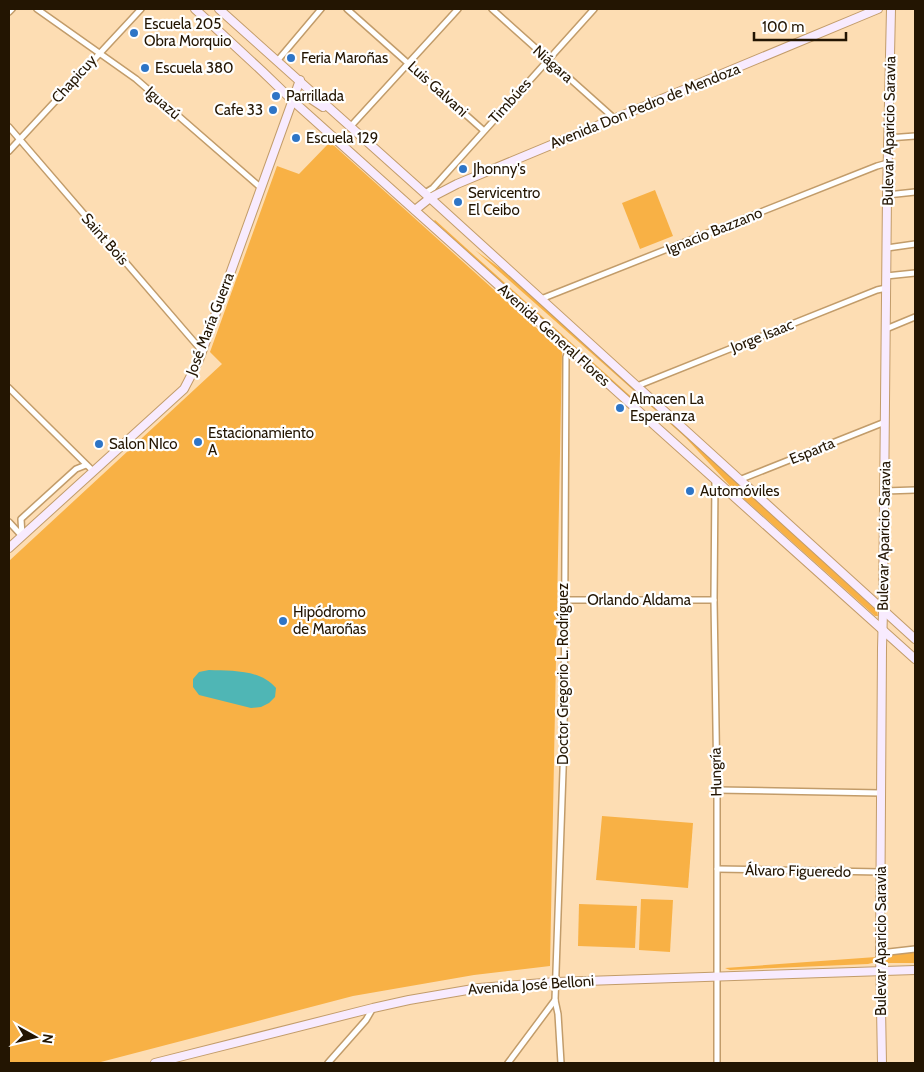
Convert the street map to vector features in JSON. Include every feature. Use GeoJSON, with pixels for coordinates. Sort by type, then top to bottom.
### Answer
{"type":"FeatureCollection","features":[{"type":"Feature","properties":{"kind":"main road","name":"Avenida General Flores"},"geometry":{"type":"LineString","coordinates":[[195,9],[264,72],[292,101],[915,659]]}},
{"type":"Feature","properties":{"kind":"main road","name":"Avenida General Flores"},"geometry":{"type":"LineString","coordinates":[[219,9],[428,195],[915,639]]}},
{"type":"Feature","properties":{"kind":"main road","name":"Avenida Don Pedro de Mendoza"},"geometry":{"type":"LineString","coordinates":[[415,210],[428,195],[878,9]]}},
{"type":"Feature","properties":{"kind":"main road","name":"Bulevar Aparicio Saravia"},"geometry":{"type":"LineString","coordinates":[[882,1063],[880,793],[891,9]]}},
{"type":"Feature","properties":{"kind":"main road","name":"José María Guerra"},"geometry":{"type":"LineString","coordinates":[[9,548],[184,389],[202,351],[300,80]]}},
{"type":"Feature","properties":{"kind":"main road"},"geometry":{"type":"LineString","coordinates":[[292,101],[302,96],[311,99],[340,121],[351,126]]}},
{"type":"Feature","properties":{"kind":"main road"},"geometry":{"type":"LineString","coordinates":[[382,180],[391,183],[412,202],[422,204]]}},
{"type":"Feature","properties":{"kind":"main road","name":"Avenida José Belloni"},"geometry":{"type":"LineString","coordinates":[[158,1063],[178,1060],[373,1008],[479,988],[556,982],[915,970]]}},
{"type":"Feature","properties":{"kind":"street"},"geometry":{"type":"LineString","coordinates":[[9,12],[12,9]]}},
{"type":"Feature","properties":{"kind":"street","name":"Iguazú"},"geometry":{"type":"LineString","coordinates":[[37,9],[136,79],[260,187]]}},
{"type":"Feature","properties":{"kind":"street","name":"Chapicuy"},"geometry":{"type":"LineString","coordinates":[[9,151],[141,9]]}},
{"type":"Feature","properties":{"kind":"street"},"geometry":{"type":"LineString","coordinates":[[278,60],[321,9]]}},
{"type":"Feature","properties":{"kind":"street","name":"Luis Galvani"},"geometry":{"type":"LineString","coordinates":[[347,9],[483,130]]}},
{"type":"Feature","properties":{"kind":"street"},"geometry":{"type":"LineString","coordinates":[[351,126],[458,9]]}},
{"type":"Feature","properties":{"kind":"street","name":"Niágara"},"geometry":{"type":"LineString","coordinates":[[492,9],[615,119]]}},
{"type":"Feature","properties":{"kind":"street","name":"Timbúes"},"geometry":{"type":"LineString","coordinates":[[428,195],[483,130],[594,9]]}},
{"type":"Feature","properties":{"kind":"street","name":"Saint Bois"},"geometry":{"type":"LineString","coordinates":[[9,127],[202,351]]}},
{"type":"Feature","properties":{"kind":"street"},"geometry":{"type":"LineString","coordinates":[[888,138],[915,136]]}},
{"type":"Feature","properties":{"kind":"street","name":"Ignacio Bazzano"},"geometry":{"type":"LineString","coordinates":[[541,299],[876,166],[888,164]]}},
{"type":"Feature","properties":{"kind":"street"},"geometry":{"type":"LineString","coordinates":[[887,195],[915,192]]}},
{"type":"Feature","properties":{"kind":"street"},"geometry":{"type":"LineString","coordinates":[[887,248],[915,244]]}},
{"type":"Feature","properties":{"kind":"street"},"geometry":{"type":"LineString","coordinates":[[886,276],[915,273]]}},
{"type":"Feature","properties":{"kind":"street","name":"Jorge Isaac"},"geometry":{"type":"LineString","coordinates":[[637,386],[886,288]]}},
{"type":"Feature","properties":{"kind":"street"},"geometry":{"type":"LineString","coordinates":[[886,328],[915,317]]}},
{"type":"Feature","properties":{"kind":"street","name":"Doctor Gregorio L. Rodríguez"},"geometry":{"type":"LineString","coordinates":[[561,1063],[558,1014],[555,1000],[564,742],[566,357],[568,348]]}},
{"type":"Feature","properties":{"kind":"street"},"geometry":{"type":"LineString","coordinates":[[9,388],[93,471]]}},
{"type":"Feature","properties":{"kind":"street","name":"Esparta"},"geometry":{"type":"LineString","coordinates":[[739,480],[885,422]]}},
{"type":"Feature","properties":{"kind":"street"},"geometry":{"type":"LineString","coordinates":[[22,536],[21,519],[76,469],[86,465]]}},
{"type":"Feature","properties":{"kind":"street","name":"Hungría"},"geometry":{"type":"LineString","coordinates":[[715,481],[717,1063]]}},
{"type":"Feature","properties":{"kind":"street"},"geometry":{"type":"LineString","coordinates":[[885,491],[915,490]]}},
{"type":"Feature","properties":{"kind":"street"},"geometry":{"type":"LineString","coordinates":[[9,522],[22,536]]}},
{"type":"Feature","properties":{"kind":"street","name":"Orlando Aldama"},"geometry":{"type":"LineString","coordinates":[[564,600],[714,600]]}},
{"type":"Feature","properties":{"kind":"street"},"geometry":{"type":"LineString","coordinates":[[717,790],[880,793]]}},
{"type":"Feature","properties":{"kind":"street","name":"Álvaro Figueredo"},"geometry":{"type":"LineString","coordinates":[[717,869],[880,872]]}},
{"type":"Feature","properties":{"kind":"street"},"geometry":{"type":"LineString","coordinates":[[880,953],[915,949]]}},
{"type":"Feature","properties":{"kind":"street"},"geometry":{"type":"LineString","coordinates":[[508,1063],[555,1000]]}},
{"type":"Feature","properties":{"kind":"street"},"geometry":{"type":"LineString","coordinates":[[328,1063],[366,1020],[373,1008]]}},
{"type":"Feature","properties":{"kind":"shaded area","name":"Hipódromo de Maroñas"},"geometry":{"type":"Polygon","coordinates":[[[330,142],[562,351],[550,966],[474,975],[353,996],[97,1063],[9,1063],[9,561],[222,364],[210,352],[277,166],[299,174],[330,142]]]}},
{"type":"Feature","properties":{"kind":"shaded area"},"geometry":{"type":"Polygon","coordinates":[[[655,190],[673,236],[640,249],[622,203],[655,190]]]}},
{"type":"Feature","properties":{"kind":"shaded area"},"geometry":{"type":"Polygon","coordinates":[[[435,220],[637,402],[635,404],[435,220]]]}},
{"type":"Feature","properties":{"kind":"shaded area"},"geometry":{"type":"Polygon","coordinates":[[[475,250],[509,275],[642,396],[641,397],[475,250]]]}},
{"type":"Feature","properties":{"kind":"shaded area"},"geometry":{"type":"Polygon","coordinates":[[[646,399],[877,611],[878,616],[875,616],[734,490],[686,438],[645,401],[646,399]]]}},
{"type":"Feature","properties":{"kind":"shaded area"},"geometry":{"type":"Polygon","coordinates":[[[602,816],[693,823],[688,888],[596,880],[602,816]]]}},
{"type":"Feature","properties":{"kind":"shaded area"},"geometry":{"type":"Polygon","coordinates":[[[641,899],[673,900],[670,952],[639,950],[641,899]]]}},
{"type":"Feature","properties":{"kind":"shaded area"},"geometry":{"type":"Polygon","coordinates":[[[579,904],[637,906],[635,948],[578,946],[579,904]]]}},
{"type":"Feature","properties":{"kind":"shaded area"},"geometry":{"type":"Polygon","coordinates":[[[915,952],[915,963],[884,963],[885,956],[915,952]]]}},
{"type":"Feature","properties":{"kind":"shaded area"},"geometry":{"type":"Polygon","coordinates":[[[876,957],[876,962],[868,964],[730,970],[725,968],[876,957]]]}},
{"type":"Feature","properties":{"kind":"water"},"geometry":{"type":"Polygon","coordinates":[[[209,670],[245,672],[262,677],[276,688],[275,697],[261,707],[251,708],[199,695],[193,687],[193,679],[199,672],[209,670]]]}},
{"type":"Feature","properties":{"kind":"place","name":"Escuela 205 Obra Morquio"},"geometry":{"type":"Point","coordinates":[134,33]}},
{"type":"Feature","properties":{"kind":"place","name":"Feria Maroñas"},"geometry":{"type":"Point","coordinates":[291,58]}},
{"type":"Feature","properties":{"kind":"place","name":"Escuela 380"},"geometry":{"type":"Point","coordinates":[145,68]}},
{"type":"Feature","properties":{"kind":"place","name":"Parrillada"},"geometry":{"type":"Point","coordinates":[276,96]}},
{"type":"Feature","properties":{"kind":"place","name":"Cafe 33"},"geometry":{"type":"Point","coordinates":[273,110]}},
{"type":"Feature","properties":{"kind":"place","name":"Escuela 129"},"geometry":{"type":"Point","coordinates":[296,138]}},
{"type":"Feature","properties":{"kind":"place","name":"Jhonny's"},"geometry":{"type":"Point","coordinates":[463,169]}},
{"type":"Feature","properties":{"kind":"place","name":"Servicentro El Ceibo"},"geometry":{"type":"Point","coordinates":[458,202]}},
{"type":"Feature","properties":{"kind":"place","name":"Almacen La Esperanza"},"geometry":{"type":"Point","coordinates":[620,408]}},
{"type":"Feature","properties":{"kind":"place","name":"Estacionamiento A"},"geometry":{"type":"Point","coordinates":[198,442]}},
{"type":"Feature","properties":{"kind":"place","name":"Salon NIco"},"geometry":{"type":"Point","coordinates":[99,444]}},
{"type":"Feature","properties":{"kind":"place","name":"Automóviles"},"geometry":{"type":"Point","coordinates":[690,491]}},
{"type":"Feature","properties":{"kind":"place","name":"Hipódromo de Maroñas"},"geometry":{"type":"Point","coordinates":[283,621]}}]}
